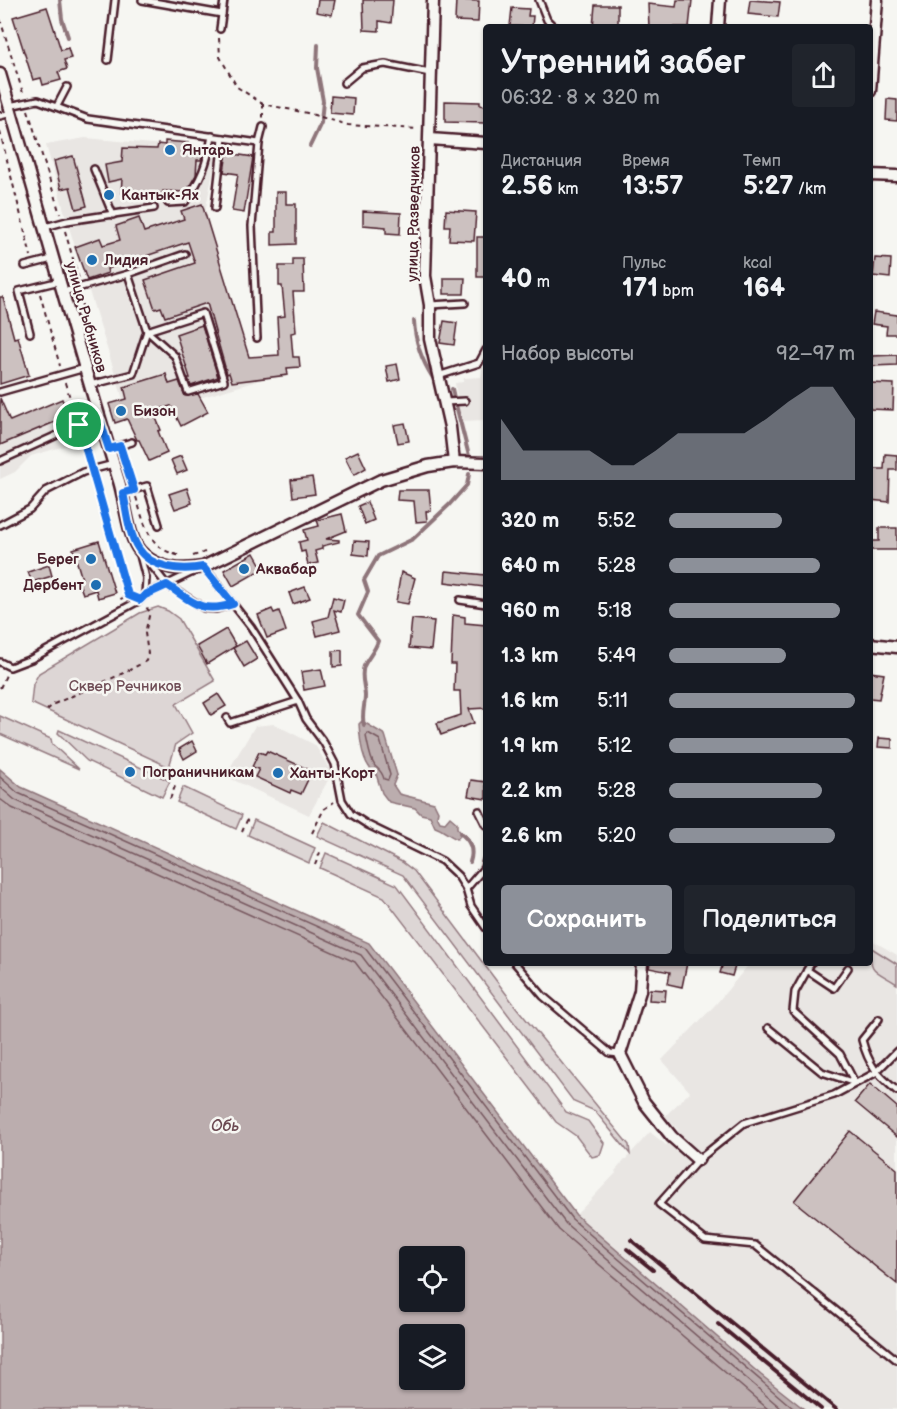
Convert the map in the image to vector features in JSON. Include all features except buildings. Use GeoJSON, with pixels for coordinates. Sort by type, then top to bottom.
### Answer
{"type":"FeatureCollection","features":[{"type":"Feature","properties":{"kind":"street","name":"улица Разведчиков"},"geometry":{"type":"LineString","coordinates":[[433,0],[425,276],[430,305],[430,339],[450,427],[454,462]]}},
{"type":"Feature","properties":{"kind":"street"},"geometry":{"type":"LineString","coordinates":[[718,24],[720,0]]}},
{"type":"Feature","properties":{"kind":"street"},"geometry":{"type":"LineString","coordinates":[[873,52],[877,0]]}},
{"type":"Feature","properties":{"kind":"street","name":"улица Рыбников"},"geometry":{"type":"LineString","coordinates":[[0,74],[123,493],[133,538],[139,550]]}},
{"type":"Feature","properties":{"kind":"street"},"geometry":{"type":"LineString","coordinates":[[430,134],[483,143]]}},
{"type":"Feature","properties":{"kind":"street"},"geometry":{"type":"LineString","coordinates":[[873,174],[897,176]]}},
{"type":"Feature","properties":{"kind":"street"},"geometry":{"type":"LineString","coordinates":[[139,550],[155,562],[173,569],[203,567],[381,480],[428,466],[454,462],[483,463]]}},
{"type":"Feature","properties":{"kind":"street"},"geometry":{"type":"LineString","coordinates":[[873,644],[897,647]]}},
{"type":"Feature","properties":{"kind":"street"},"geometry":{"type":"LineString","coordinates":[[642,966],[640,991],[620,1054],[644,1102],[672,1137],[698,1160]]}},
{"type":"Feature","properties":{"kind":"lane"},"geometry":{"type":"LineString","coordinates":[[108,60],[114,0]]}},
{"type":"Feature","properties":{"kind":"lane"},"geometry":{"type":"LineString","coordinates":[[142,0],[222,14]]}},
{"type":"Feature","properties":{"kind":"lane"},"geometry":{"type":"LineString","coordinates":[[220,29],[224,0]]}},
{"type":"Feature","properties":{"kind":"lane"},"geometry":{"type":"LineString","coordinates":[[539,0],[547,20],[552,24]]}},
{"type":"Feature","properties":{"kind":"lane"},"geometry":{"type":"LineString","coordinates":[[344,83],[362,68],[384,64],[432,73]]}},
{"type":"Feature","properties":{"kind":"lane"},"geometry":{"type":"LineString","coordinates":[[57,106],[67,87]]}},
{"type":"Feature","properties":{"kind":"lane"},"geometry":{"type":"LineString","coordinates":[[0,116],[26,103],[38,100],[88,119],[258,143]]}},
{"type":"Feature","properties":{"kind":"lane"},"geometry":{"type":"LineString","coordinates":[[257,338],[252,226],[258,143],[263,128]]}},
{"type":"Feature","properties":{"kind":"lane"},"geometry":{"type":"LineString","coordinates":[[168,203],[185,202],[197,185],[204,172],[212,136]]}},
{"type":"Feature","properties":{"kind":"lane"},"geometry":{"type":"LineString","coordinates":[[215,208],[223,138]]}},
{"type":"Feature","properties":{"kind":"lane"},"geometry":{"type":"LineString","coordinates":[[94,169],[113,215]]}},
{"type":"Feature","properties":{"kind":"lane"},"geometry":{"type":"LineString","coordinates":[[45,227],[154,208]]}},
{"type":"Feature","properties":{"kind":"lane"},"geometry":{"type":"LineString","coordinates":[[63,292],[128,274],[185,254]]}},
{"type":"Feature","properties":{"kind":"lane"},"geometry":{"type":"LineString","coordinates":[[25,266],[54,258]]}},
{"type":"Feature","properties":{"kind":"lane"},"geometry":{"type":"LineString","coordinates":[[128,274],[147,331],[175,356],[188,393],[224,381],[202,313],[147,331]]}},
{"type":"Feature","properties":{"kind":"lane"},"geometry":{"type":"LineString","coordinates":[[30,333],[19,291],[60,281]]}},
{"type":"Feature","properties":{"kind":"lane"},"geometry":{"type":"LineString","coordinates":[[430,305],[465,303]]}},
{"type":"Feature","properties":{"kind":"lane"},"geometry":{"type":"LineString","coordinates":[[90,385],[133,374],[147,331]]}},
{"type":"Feature","properties":{"kind":"lane"},"geometry":{"type":"LineString","coordinates":[[438,376],[479,363],[483,356]]}},
{"type":"Feature","properties":{"kind":"lane"},"geometry":{"type":"LineString","coordinates":[[0,392],[85,368]]}},
{"type":"Feature","properties":{"kind":"lane"},"geometry":{"type":"LineString","coordinates":[[445,402],[465,401]]}},
{"type":"Feature","properties":{"kind":"lane"},"geometry":{"type":"LineString","coordinates":[[0,461],[79,425],[100,421]]}},
{"type":"Feature","properties":{"kind":"lane"},"geometry":{"type":"LineString","coordinates":[[109,449],[132,442]]}},
{"type":"Feature","properties":{"kind":"lane"},"geometry":{"type":"LineString","coordinates":[[0,525],[30,509],[46,491],[91,470],[114,464]]}},
{"type":"Feature","properties":{"kind":"lane"},"geometry":{"type":"LineString","coordinates":[[123,493],[147,486],[159,525]]}},
{"type":"Feature","properties":{"kind":"lane"},"geometry":{"type":"LineString","coordinates":[[139,550],[167,585],[204,608],[216,609],[233,604]]}},
{"type":"Feature","properties":{"kind":"lane"},"geometry":{"type":"LineString","coordinates":[[139,550],[146,578],[145,595]]}},
{"type":"Feature","properties":{"kind":"lane"},"geometry":{"type":"LineString","coordinates":[[0,662],[10,667],[32,659],[140,600],[145,595],[203,567],[251,627],[298,701],[306,720],[324,743],[335,764],[342,800],[351,814],[368,825],[442,861],[458,876],[466,889],[471,906],[483,924]]}},
{"type":"Feature","properties":{"kind":"lane"},"geometry":{"type":"LineString","coordinates":[[460,600],[483,604]]}},
{"type":"Feature","properties":{"kind":"lane"},"geometry":{"type":"LineString","coordinates":[[227,718],[230,723],[298,701]]}},
{"type":"Feature","properties":{"kind":"lane"},"geometry":{"type":"LineString","coordinates":[[479,811],[483,819]]}},
{"type":"Feature","properties":{"kind":"lane"},"geometry":{"type":"LineString","coordinates":[[466,889],[483,869]]}},
{"type":"Feature","properties":{"kind":"lane"},"geometry":{"type":"LineString","coordinates":[[518,966],[543,996],[610,1053],[620,1054]]}},
{"type":"Feature","properties":{"kind":"lane"},"geometry":{"type":"LineString","coordinates":[[809,966],[795,992],[793,1011],[840,1054],[855,1083]]}},
{"type":"Feature","properties":{"kind":"lane"},"geometry":{"type":"LineString","coordinates":[[807,970],[834,988],[848,968]]}},
{"type":"Feature","properties":{"kind":"lane"},"geometry":{"type":"LineString","coordinates":[[879,1019],[862,1040],[875,1073],[897,1091]]}},
{"type":"Feature","properties":{"kind":"lane"},"geometry":{"type":"LineString","coordinates":[[768,1029],[822,1072],[855,1083]]}},
{"type":"Feature","properties":{"kind":"lane"},"geometry":{"type":"LineString","coordinates":[[897,1051],[875,1073],[834,1095],[744,1123],[698,1160],[659,1204],[705,1240],[755,1245],[897,1360]]}},
{"type":"Feature","properties":{"kind":"path"},"geometry":{"type":"LineString","coordinates":[[0,19],[81,287],[83,319]]}},
{"type":"Feature","properties":{"kind":"path"},"geometry":{"type":"LineString","coordinates":[[220,29],[220,57],[228,73],[237,87],[262,104],[319,116],[348,125],[430,134]]}},
{"type":"Feature","properties":{"kind":"path"},"geometry":{"type":"LineString","coordinates":[[262,104],[263,128]]}},
{"type":"Feature","properties":{"kind":"path"},"geometry":{"type":"LineString","coordinates":[[0,132],[33,264]]}},
{"type":"Feature","properties":{"kind":"path"},"geometry":{"type":"LineString","coordinates":[[38,286],[128,595]]}},
{"type":"Feature","properties":{"kind":"path"},"geometry":{"type":"LineString","coordinates":[[134,490],[147,533],[154,544],[188,558],[207,551]]}},
{"type":"Feature","properties":{"kind":"path"},"geometry":{"type":"LineString","coordinates":[[119,600],[128,595]]}},
{"type":"Feature","properties":{"kind":"path"},"geometry":{"type":"LineString","coordinates":[[47,710],[54,704],[105,680],[122,675],[146,661],[148,654],[145,633],[150,612],[140,600],[128,595]]}},
{"type":"Feature","properties":{"kind":"path"},"geometry":{"type":"LineString","coordinates":[[0,688],[10,667]]}},
{"type":"Feature","properties":{"kind":"path"},"geometry":{"type":"LineString","coordinates":[[170,799],[177,784]]}},
{"type":"Feature","properties":{"kind":"path"},"geometry":{"type":"LineString","coordinates":[[312,833],[324,809],[333,802],[342,800]]}},
{"type":"Feature","properties":{"kind":"path"},"geometry":{"type":"LineString","coordinates":[[242,832],[248,818]]}},
{"type":"Feature","properties":{"kind":"path"},"geometry":{"type":"LineString","coordinates":[[315,865],[321,850]]}},
{"type":"Feature","properties":{"kind":"shaded area"},"geometry":{"type":"Polygon","coordinates":[[[85,138],[164,145],[165,141],[189,143],[189,148],[217,152],[205,212],[257,381],[115,423],[109,404],[123,399],[67,221],[46,145],[85,138]]]}},
{"type":"Feature","properties":{"kind":"shaded area"},"geometry":{"type":"Polygon","coordinates":[[[483,367],[483,420],[461,421],[455,383],[463,382],[464,378],[481,377],[483,367]]]}},
{"type":"Feature","properties":{"kind":"shaded area"},"geometry":{"type":"Polygon","coordinates":[[[62,399],[69,416],[75,443],[31,456],[15,472],[0,479],[0,425],[62,399]]]}},
{"type":"Feature","properties":{"kind":"shaded area"},"geometry":{"type":"Polygon","coordinates":[[[274,724],[315,745],[332,773],[309,815],[225,776],[255,726],[274,724]]]}},
{"type":"Feature","properties":{"kind":"shaded area"},"geometry":{"type":"Polygon","coordinates":[[[873,941],[897,955],[897,1409],[804,1409],[761,1375],[576,1215],[616,1173],[615,1171],[650,1132],[666,1145],[678,1130],[665,1116],[690,1092],[662,1060],[716,1004],[748,966],[873,966],[873,941]]]}},
{"type":"Feature","properties":{"kind":"green space","name":"Сквер Речников"},"geometry":{"type":"Polygon","coordinates":[[[158,607],[179,619],[215,681],[176,704],[192,733],[176,744],[169,767],[31,703],[33,684],[39,673],[140,613],[158,607]]]}},
{"type":"Feature","properties":{"kind":"green space"},"geometry":{"type":"Polygon","coordinates":[[[0,716],[51,739],[52,744],[79,769],[0,734],[0,716]]]}},
{"type":"Feature","properties":{"kind":"green space"},"geometry":{"type":"Polygon","coordinates":[[[59,730],[170,781],[162,797],[87,761],[58,733],[59,730]]]}},
{"type":"Feature","properties":{"kind":"green space"},"geometry":{"type":"Polygon","coordinates":[[[183,787],[242,815],[236,829],[177,802],[183,787]]]}},
{"type":"Feature","properties":{"kind":"green space"},"geometry":{"type":"Polygon","coordinates":[[[254,820],[315,848],[309,863],[248,835],[254,820]]]}},
{"type":"Feature","properties":{"kind":"green space"},"geometry":{"type":"Polygon","coordinates":[[[324,822],[402,862],[414,871],[483,966],[629,1145],[630,1154],[595,1111],[574,1102],[403,875],[317,836],[324,822]]]}},
{"type":"Feature","properties":{"kind":"green space"},"geometry":{"type":"Polygon","coordinates":[[[326,853],[397,885],[566,1112],[588,1121],[604,1143],[600,1155],[592,1157],[576,1136],[556,1122],[384,897],[320,868],[326,853]]]}},
{"type":"Feature","properties":{"kind":"green space"},"geometry":{"type":"Polygon","coordinates":[[[873,949],[897,964],[897,984],[878,973],[872,967],[873,949]]]}},
{"type":"Feature","properties":{"kind":"water"},"geometry":{"type":"Polygon","coordinates":[[[362,721],[385,735],[397,775],[393,785],[399,794],[434,803],[440,822],[445,823],[450,817],[457,823],[457,828],[462,834],[457,839],[435,827],[430,816],[421,814],[415,808],[389,802],[382,793],[376,774],[371,770],[365,758],[359,730],[359,724],[362,721]]]}},
{"type":"Feature","properties":{"kind":"water","name":"Обь"},"geometry":{"type":"Polygon","coordinates":[[[0,769],[21,787],[369,943],[576,1215],[761,1375],[804,1409],[0,1409],[0,769]]]}},
{"type":"Feature","properties":{"kind":"waterway"},"geometry":{"type":"LineString","coordinates":[[60,0],[62,19],[68,37]]}},
{"type":"Feature","properties":{"kind":"waterway"},"geometry":{"type":"LineString","coordinates":[[310,146],[321,123],[323,101],[317,68],[318,45]]}},
{"type":"Feature","properties":{"kind":"waterway"},"geometry":{"type":"LineString","coordinates":[[414,321],[420,351],[433,378]]}},
{"type":"Feature","properties":{"kind":"waterway"},"geometry":{"type":"LineString","coordinates":[[452,389],[454,398]]}},
{"type":"Feature","properties":{"kind":"waterway"},"geometry":{"type":"LineString","coordinates":[[456,405],[469,456]]}},
{"type":"Feature","properties":{"kind":"waterway"},"geometry":{"type":"LineString","coordinates":[[364,725],[363,670],[378,641],[358,615],[368,592],[364,580],[378,556],[413,539],[449,505],[467,485],[469,474]]}},
{"type":"Feature","properties":{"kind":"waterway"},"geometry":{"type":"LineString","coordinates":[[460,833],[470,846],[472,853],[470,862]]}},
{"type":"Feature","properties":{"kind":"railway"},"geometry":{"type":"LineString","coordinates":[[631,1240],[836,1409]]}},
{"type":"Feature","properties":{"kind":"railway"},"geometry":{"type":"LineString","coordinates":[[627,1249],[653,1270]]}},
{"type":"Feature","properties":{"kind":"railway"},"geometry":{"type":"LineString","coordinates":[[718,1324],[821,1409]]}},
{"type":"Feature","properties":{"kind":"place","name":"Янтарь"},"geometry":{"type":"Point","coordinates":[170,150]}},
{"type":"Feature","properties":{"kind":"place","name":"Кантык-Ях"},"geometry":{"type":"Point","coordinates":[109,195]}},
{"type":"Feature","properties":{"kind":"place","name":"Лидия"},"geometry":{"type":"Point","coordinates":[92,260]}},
{"type":"Feature","properties":{"kind":"place","name":"Бизон"},"geometry":{"type":"Point","coordinates":[121,411]}},
{"type":"Feature","properties":{"kind":"place","name":"Берег"},"geometry":{"type":"Point","coordinates":[91,559]}},
{"type":"Feature","properties":{"kind":"place","name":"Аквабар"},"geometry":{"type":"Point","coordinates":[244,569]}},
{"type":"Feature","properties":{"kind":"place","name":"Дербент"},"geometry":{"type":"Point","coordinates":[96,585]}},
{"type":"Feature","properties":{"kind":"place","name":"Пограничникам"},"geometry":{"type":"Point","coordinates":[130,772]}},
{"type":"Feature","properties":{"kind":"place","name":"Ханты-Корт"},"geometry":{"type":"Point","coordinates":[278,773]}},
{"type":"Feature","properties":{"kind":"route"},"geometry":{"type":"LineString","coordinates":[[100,421],[109,449],[120,446],[134,490],[123,493],[133,538],[139,550],[155,562],[173,569],[203,567],[233,604],[216,609],[204,608],[167,585],[145,595],[140,600],[128,595],[79,425],[100,421]]}}]}
